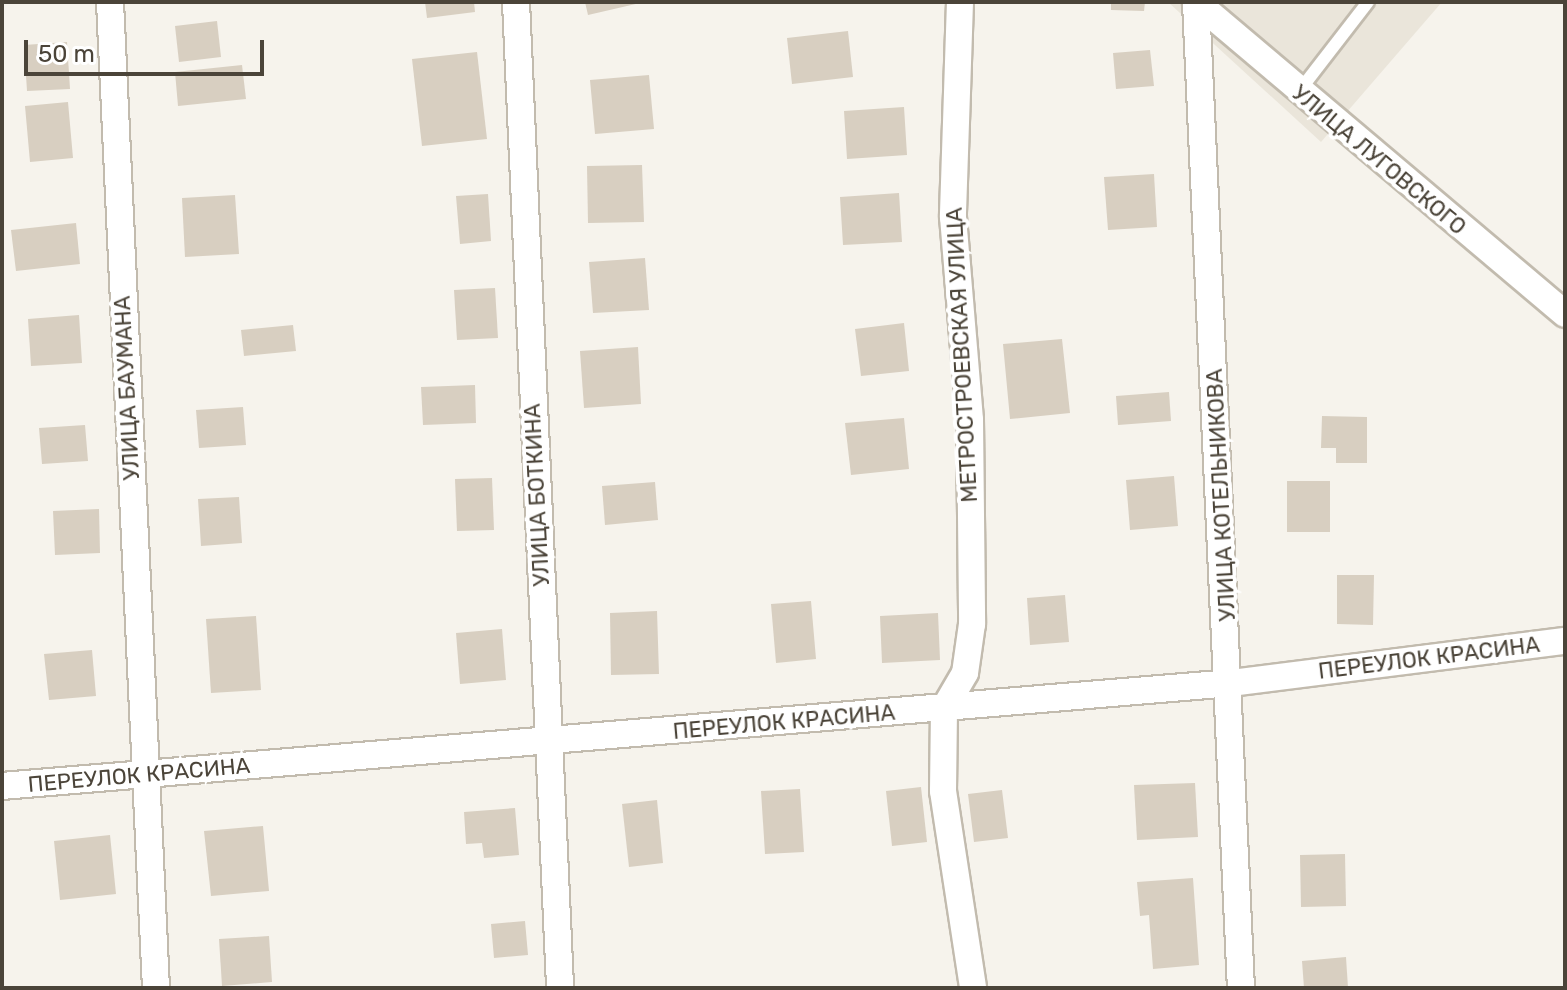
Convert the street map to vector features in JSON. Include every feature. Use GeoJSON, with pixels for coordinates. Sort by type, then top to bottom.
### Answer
{"type":"FeatureCollection","features":[{"type":"Feature","properties":{"kind":"street","name":"УЛИЦА БАУМАНА"},"geometry":{"type":"LineString","coordinates":[[110,2],[156,988]]}},
{"type":"Feature","properties":{"kind":"street","name":"УЛИЦА БОТКИНА"},"geometry":{"type":"LineString","coordinates":[[516,2],[560,988]]}},
{"type":"Feature","properties":{"kind":"street","name":"МЕТРОСТРОЕВСКАЯ УЛИЦА"},"geometry":{"type":"LineString","coordinates":[[944,709],[965,673],[972,624],[970,420],[953,217],[960,2]]}},
{"type":"Feature","properties":{"kind":"street","name":"УЛИЦА ЛУГОВСКОГО"},"geometry":{"type":"LineString","coordinates":[[1196,2],[1298,92],[1565,314]]}},
{"type":"Feature","properties":{"kind":"street","name":"УЛИЦА КОТЕЛЬНИКОВА"},"geometry":{"type":"LineString","coordinates":[[1196,2],[1231,683],[1241,988]]}},
{"type":"Feature","properties":{"kind":"street","name":"ПЕРЕУЛОК КРАСИНА"},"geometry":{"type":"LineString","coordinates":[[2,786],[1231,683],[1565,641]]}},
{"type":"Feature","properties":{"kind":"street"},"geometry":{"type":"LineString","coordinates":[[944,709],[950,866],[973,988]]}},
{"type":"Feature","properties":{"kind":"lane"},"geometry":{"type":"LineString","coordinates":[[1298,92],[1368,2]]}},
{"type":"Feature","properties":{"kind":"shaded area"},"geometry":{"type":"Polygon","coordinates":[[[1168,2],[1442,2],[1321,142],[1168,2]]]}},
{"type":"Feature","properties":{"kind":"building"},"geometry":{"type":"Polygon","coordinates":[[[425,2],[474,2],[475,12],[427,18],[425,2]]]}},
{"type":"Feature","properties":{"kind":"building"},"geometry":{"type":"Polygon","coordinates":[[[585,2],[640,2],[640,3],[588,15],[585,2]]]}},
{"type":"Feature","properties":{"kind":"building"},"geometry":{"type":"Polygon","coordinates":[[[1111,2],[1145,2],[1144,11],[1111,10],[1111,2]]]}},
{"type":"Feature","properties":{"kind":"building"},"geometry":{"type":"Polygon","coordinates":[[[217,21],[221,57],[179,62],[175,26],[217,21]]]}},
{"type":"Feature","properties":{"kind":"building"},"geometry":{"type":"Polygon","coordinates":[[[848,31],[853,77],[792,84],[787,38],[848,31]]]}},
{"type":"Feature","properties":{"kind":"building"},"geometry":{"type":"Polygon","coordinates":[[[67,42],[70,89],[27,91],[24,45],[67,42]]]}},
{"type":"Feature","properties":{"kind":"building"},"geometry":{"type":"Polygon","coordinates":[[[1150,50],[1154,86],[1116,89],[1113,53],[1150,50]]]}},
{"type":"Feature","properties":{"kind":"building"},"geometry":{"type":"Polygon","coordinates":[[[477,52],[487,139],[422,146],[412,59],[477,52]]]}},
{"type":"Feature","properties":{"kind":"building"},"geometry":{"type":"Polygon","coordinates":[[[242,65],[246,99],[178,106],[175,72],[242,65]]]}},
{"type":"Feature","properties":{"kind":"building"},"geometry":{"type":"Polygon","coordinates":[[[649,75],[654,129],[595,134],[590,80],[649,75]]]}},
{"type":"Feature","properties":{"kind":"building"},"geometry":{"type":"Polygon","coordinates":[[[68,102],[73,158],[30,162],[25,106],[68,102]]]}},
{"type":"Feature","properties":{"kind":"building"},"geometry":{"type":"Polygon","coordinates":[[[904,107],[907,155],[847,159],[844,111],[904,107]]]}},
{"type":"Feature","properties":{"kind":"building"},"geometry":{"type":"Polygon","coordinates":[[[642,165],[644,222],[588,223],[587,166],[642,165]]]}},
{"type":"Feature","properties":{"kind":"building"},"geometry":{"type":"Polygon","coordinates":[[[1154,174],[1157,227],[1108,230],[1104,177],[1154,174]]]}},
{"type":"Feature","properties":{"kind":"building"},"geometry":{"type":"Polygon","coordinates":[[[899,193],[902,242],[843,245],[840,197],[899,193]]]}},
{"type":"Feature","properties":{"kind":"building"},"geometry":{"type":"Polygon","coordinates":[[[488,194],[491,241],[460,244],[456,196],[488,194]]]}},
{"type":"Feature","properties":{"kind":"building"},"geometry":{"type":"Polygon","coordinates":[[[235,195],[239,254],[185,257],[182,198],[235,195]]]}},
{"type":"Feature","properties":{"kind":"building"},"geometry":{"type":"Polygon","coordinates":[[[76,223],[80,264],[16,271],[11,230],[76,223]]]}},
{"type":"Feature","properties":{"kind":"building"},"geometry":{"type":"Polygon","coordinates":[[[645,258],[649,310],[593,313],[589,262],[645,258]]]}},
{"type":"Feature","properties":{"kind":"building"},"geometry":{"type":"Polygon","coordinates":[[[495,288],[498,338],[457,340],[454,290],[495,288]]]}},
{"type":"Feature","properties":{"kind":"building"},"geometry":{"type":"Polygon","coordinates":[[[79,315],[82,363],[31,366],[28,319],[79,315]]]}},
{"type":"Feature","properties":{"kind":"building"},"geometry":{"type":"Polygon","coordinates":[[[904,323],[909,371],[861,376],[855,329],[904,323]]]}},
{"type":"Feature","properties":{"kind":"building"},"geometry":{"type":"Polygon","coordinates":[[[293,325],[296,351],[244,356],[241,330],[293,325]]]}},
{"type":"Feature","properties":{"kind":"building"},"geometry":{"type":"Polygon","coordinates":[[[1062,339],[1070,413],[1010,419],[1003,344],[1062,339]]]}},
{"type":"Feature","properties":{"kind":"building"},"geometry":{"type":"Polygon","coordinates":[[[638,347],[641,404],[584,408],[580,351],[638,347]]]}},
{"type":"Feature","properties":{"kind":"building"},"geometry":{"type":"Polygon","coordinates":[[[475,385],[476,423],[423,425],[421,387],[475,385]]]}},
{"type":"Feature","properties":{"kind":"building"},"geometry":{"type":"Polygon","coordinates":[[[1169,392],[1171,421],[1118,425],[1116,396],[1169,392]]]}},
{"type":"Feature","properties":{"kind":"building"},"geometry":{"type":"Polygon","coordinates":[[[243,407],[246,445],[199,448],[196,410],[243,407]]]}},
{"type":"Feature","properties":{"kind":"building"},"geometry":{"type":"Polygon","coordinates":[[[1322,416],[1367,417],[1367,463],[1336,463],[1336,448],[1321,448],[1322,416]]]}},
{"type":"Feature","properties":{"kind":"building"},"geometry":{"type":"Polygon","coordinates":[[[904,418],[909,469],[851,475],[845,423],[904,418]]]}},
{"type":"Feature","properties":{"kind":"building"},"geometry":{"type":"Polygon","coordinates":[[[85,425],[88,461],[42,464],[39,428],[85,425]]]}},
{"type":"Feature","properties":{"kind":"building"},"geometry":{"type":"Polygon","coordinates":[[[1174,476],[1178,526],[1130,530],[1126,480],[1174,476]]]}},
{"type":"Feature","properties":{"kind":"building"},"geometry":{"type":"Polygon","coordinates":[[[492,478],[494,530],[457,531],[455,479],[492,478]]]}},
{"type":"Feature","properties":{"kind":"building"},"geometry":{"type":"Polygon","coordinates":[[[1287,481],[1330,481],[1330,532],[1287,532],[1287,481]]]}},
{"type":"Feature","properties":{"kind":"building"},"geometry":{"type":"Polygon","coordinates":[[[655,482],[658,520],[605,525],[602,486],[655,482]]]}},
{"type":"Feature","properties":{"kind":"building"},"geometry":{"type":"Polygon","coordinates":[[[239,497],[242,543],[201,546],[198,499],[239,497]]]}},
{"type":"Feature","properties":{"kind":"building"},"geometry":{"type":"Polygon","coordinates":[[[99,509],[100,553],[55,555],[53,511],[99,509]]]}},
{"type":"Feature","properties":{"kind":"building"},"geometry":{"type":"Polygon","coordinates":[[[1337,575],[1374,575],[1373,625],[1337,624],[1337,575]]]}},
{"type":"Feature","properties":{"kind":"building"},"geometry":{"type":"Polygon","coordinates":[[[1065,595],[1069,642],[1030,645],[1027,598],[1065,595]]]}},
{"type":"Feature","properties":{"kind":"building"},"geometry":{"type":"Polygon","coordinates":[[[811,601],[816,659],[776,663],[771,604],[811,601]]]}},
{"type":"Feature","properties":{"kind":"building"},"geometry":{"type":"Polygon","coordinates":[[[657,611],[659,674],[611,675],[610,613],[657,611]]]}},
{"type":"Feature","properties":{"kind":"building"},"geometry":{"type":"Polygon","coordinates":[[[938,613],[940,660],[882,663],[880,616],[938,613]]]}},
{"type":"Feature","properties":{"kind":"building"},"geometry":{"type":"Polygon","coordinates":[[[256,616],[261,690],[211,693],[206,619],[256,616]]]}},
{"type":"Feature","properties":{"kind":"building"},"geometry":{"type":"Polygon","coordinates":[[[502,629],[506,680],[460,684],[456,633],[502,629]]]}},
{"type":"Feature","properties":{"kind":"building"},"geometry":{"type":"Polygon","coordinates":[[[92,650],[96,696],[49,700],[44,654],[92,650]]]}},
{"type":"Feature","properties":{"kind":"building"},"geometry":{"type":"Polygon","coordinates":[[[1195,783],[1198,837],[1137,840],[1134,785],[1195,783]]]}},
{"type":"Feature","properties":{"kind":"building"},"geometry":{"type":"Polygon","coordinates":[[[921,787],[927,842],[892,846],[886,791],[921,787]]]}},
{"type":"Feature","properties":{"kind":"building"},"geometry":{"type":"Polygon","coordinates":[[[800,789],[804,852],[765,854],[761,791],[800,789]]]}},
{"type":"Feature","properties":{"kind":"building"},"geometry":{"type":"Polygon","coordinates":[[[1002,790],[1008,838],[974,842],[968,794],[1002,790]]]}},
{"type":"Feature","properties":{"kind":"building"},"geometry":{"type":"Polygon","coordinates":[[[657,800],[663,863],[629,867],[622,804],[657,800]]]}},
{"type":"Feature","properties":{"kind":"building"},"geometry":{"type":"Polygon","coordinates":[[[515,808],[519,855],[484,858],[482,843],[466,844],[464,812],[515,808]]]}},
{"type":"Feature","properties":{"kind":"building"},"geometry":{"type":"Polygon","coordinates":[[[263,826],[269,891],[211,896],[204,831],[263,826]]]}},
{"type":"Feature","properties":{"kind":"building"},"geometry":{"type":"Polygon","coordinates":[[[110,835],[116,894],[60,900],[54,841],[110,835]]]}},
{"type":"Feature","properties":{"kind":"building"},"geometry":{"type":"Polygon","coordinates":[[[1345,854],[1346,906],[1301,907],[1300,855],[1345,854]]]}},
{"type":"Feature","properties":{"kind":"building"},"geometry":{"type":"Polygon","coordinates":[[[1193,878],[1199,965],[1153,969],[1149,915],[1140,916],[1137,882],[1193,878]]]}},
{"type":"Feature","properties":{"kind":"building"},"geometry":{"type":"Polygon","coordinates":[[[525,921],[528,955],[494,958],[491,924],[525,921]]]}},
{"type":"Feature","properties":{"kind":"building"},"geometry":{"type":"Polygon","coordinates":[[[269,936],[272,982],[222,986],[219,939],[269,936]]]}},
{"type":"Feature","properties":{"kind":"building"},"geometry":{"type":"Polygon","coordinates":[[[1346,957],[1348,988],[1304,988],[1302,961],[1346,957]]]}}]}
